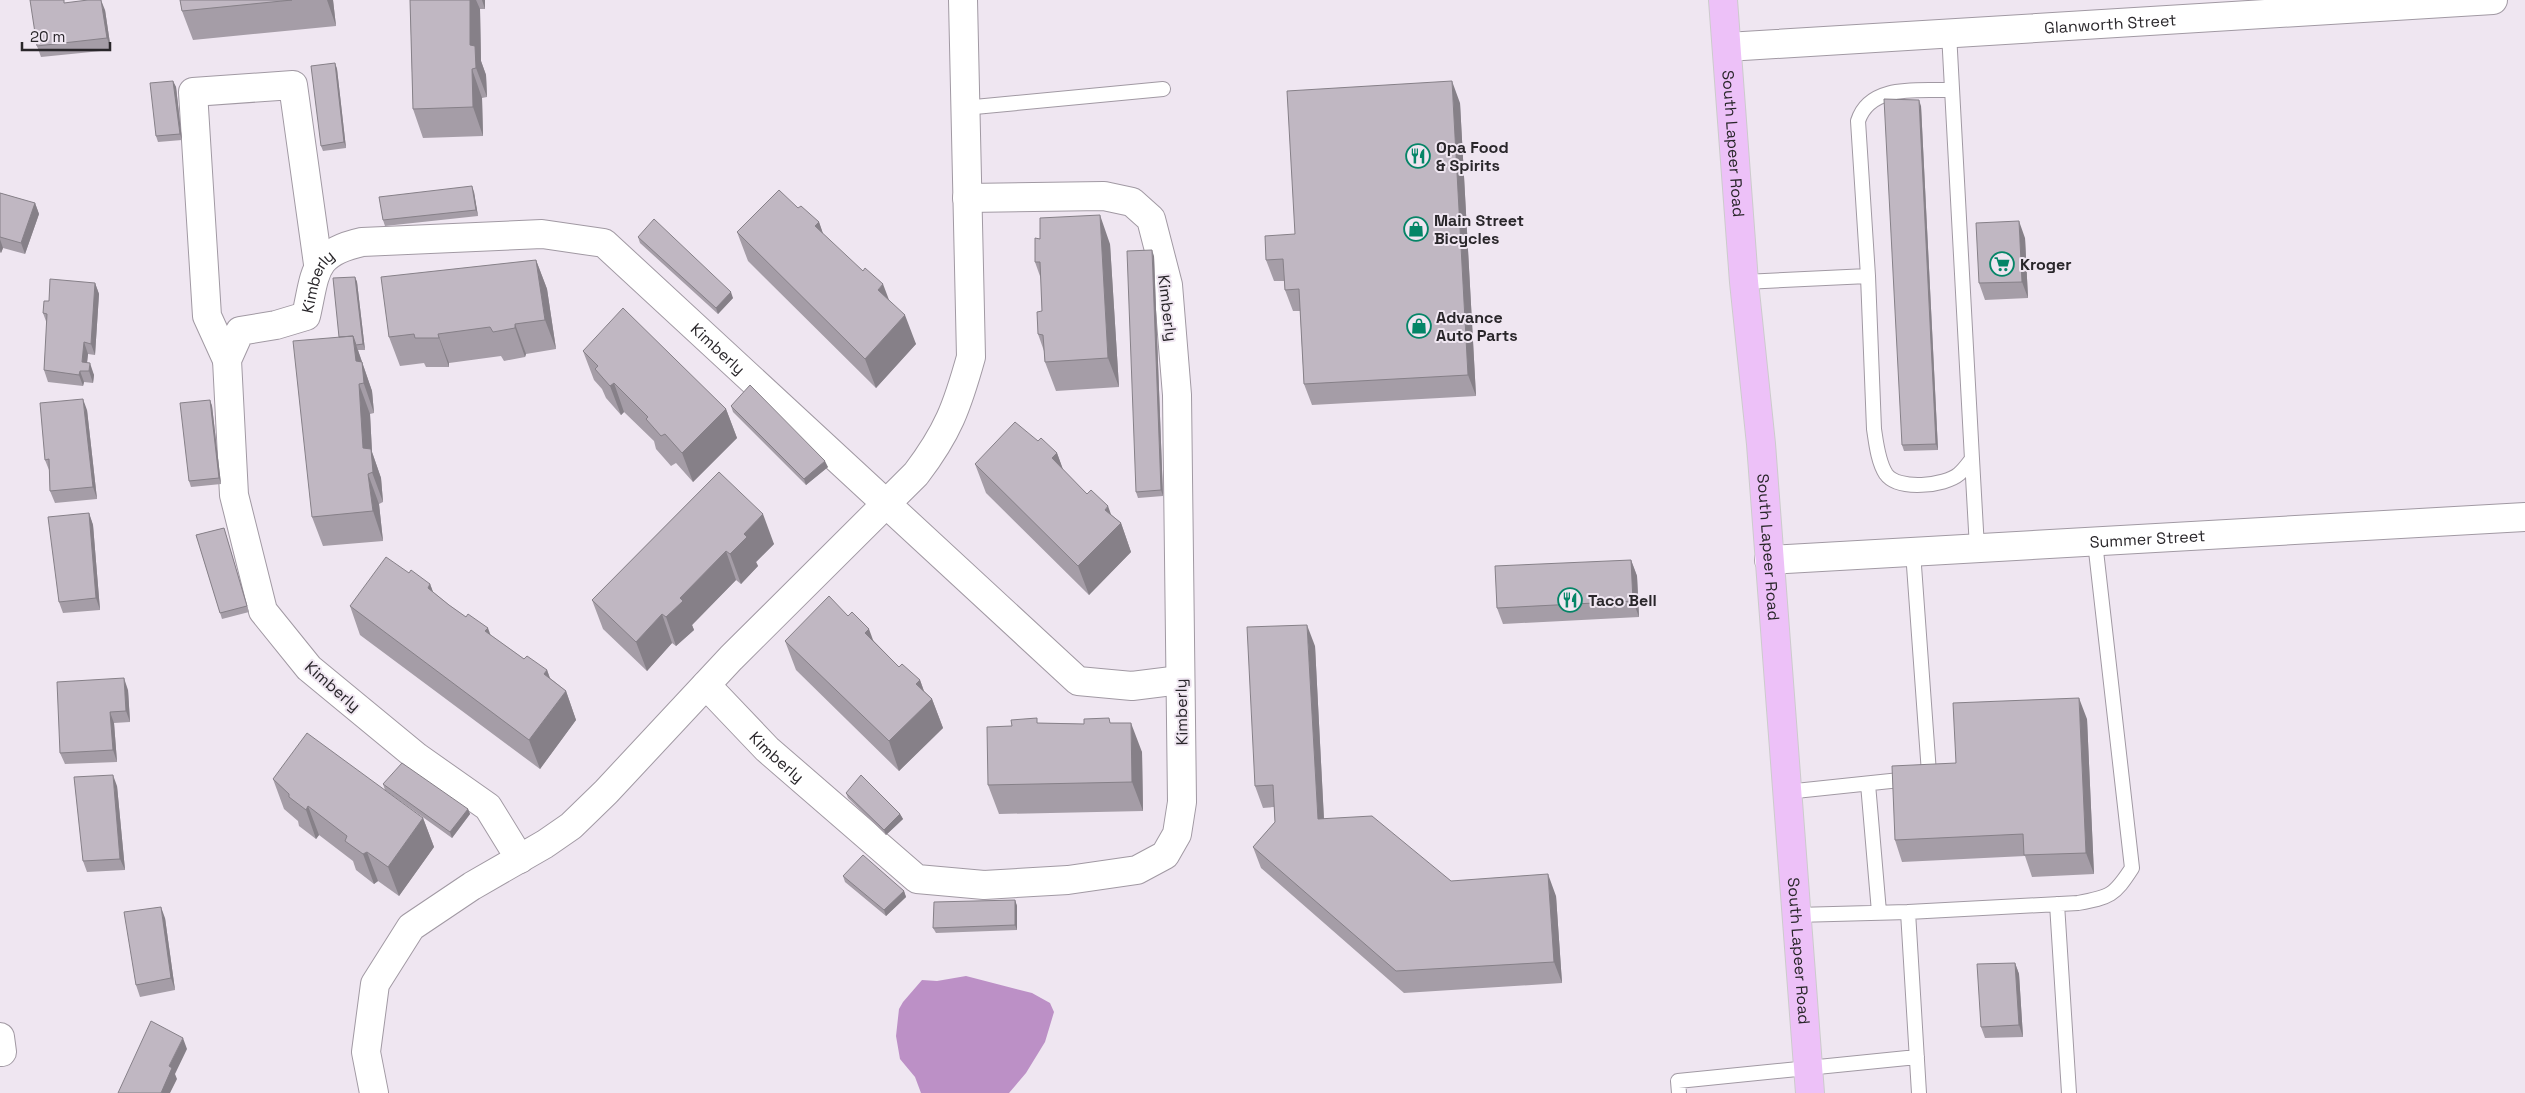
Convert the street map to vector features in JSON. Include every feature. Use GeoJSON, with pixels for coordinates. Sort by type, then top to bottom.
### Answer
{"type":"FeatureCollection","features":[{"type":"Feature","properties":{"kind":"main road","name":"South Lapeer Road"},"geometry":{"type":"LineString","coordinates":[[1723,0],[1744,282],[1761,444],[1810,1093]]}},
{"type":"Feature","properties":{"kind":"street"},"geometry":{"type":"LineString","coordinates":[[374,1093],[366,1052],[375,984],[410,927],[472,886],[520,859],[571,826],[606,792],[706,685],[916,474],[938,446],[957,408],[971,358],[963,0]]}},
{"type":"Feature","properties":{"kind":"street","name":"Glanworth Street"},"geometry":{"type":"LineString","coordinates":[[1727,47],[2493,0]]}},
{"type":"Feature","properties":{"kind":"street"},"geometry":{"type":"LineString","coordinates":[[227,360],[207,316],[193,92],[293,85],[318,264]]}},
{"type":"Feature","properties":{"kind":"street","name":"Kimberly"},"geometry":{"type":"LineString","coordinates":[[706,685],[767,749],[917,879],[984,885],[1068,880],[1137,870],[1164,855],[1178,834],[1182,802],[1177,395],[1168,285],[1151,219],[1132,202],[1104,196],[967,198]]}},
{"type":"Feature","properties":{"kind":"street","name":"Kimberly"},"geometry":{"type":"LineString","coordinates":[[520,859],[488,807],[417,757],[309,668],[263,611],[234,495],[227,360],[240,331],[276,325],[306,316],[318,264],[340,247],[362,242],[542,234],[604,243],[1078,681],[1132,686],[1180,680]]}},
{"type":"Feature","properties":{"kind":"street","name":"Summer Street"},"geometry":{"type":"LineString","coordinates":[[1769,560],[2525,517]]}},
{"type":"Feature","properties":{"kind":"lane"},"geometry":{"type":"LineString","coordinates":[[1949,33],[1977,548]]}},
{"type":"Feature","properties":{"kind":"lane"},"geometry":{"type":"LineString","coordinates":[[964,108],[1164,89]]}},
{"type":"Feature","properties":{"kind":"lane"},"geometry":{"type":"LineString","coordinates":[[1952,90],[1889,93],[1876,97],[1862,109],[1858,121],[1868,276],[1874,429],[1878,453],[1886,475],[1901,484],[1928,486],[1958,475],[1972,459]]}},
{"type":"Feature","properties":{"kind":"lane"},"geometry":{"type":"LineString","coordinates":[[1744,282],[1868,276]]}},
{"type":"Feature","properties":{"kind":"lane"},"geometry":{"type":"LineString","coordinates":[[1796,915],[1908,912],[2057,904],[2102,898],[2118,891],[2132,868],[2095,542]]}},
{"type":"Feature","properties":{"kind":"lane"},"geometry":{"type":"LineString","coordinates":[[1786,792],[1919,778],[1929,773],[1913,552]]}},
{"type":"Feature","properties":{"kind":"lane"},"geometry":{"type":"LineString","coordinates":[[1868,784],[1879,912]]}},
{"type":"Feature","properties":{"kind":"lane"},"geometry":{"type":"LineString","coordinates":[[2057,904],[2069,1093]]}},
{"type":"Feature","properties":{"kind":"lane"},"geometry":{"type":"LineString","coordinates":[[1908,912],[1919,1093]]}},
{"type":"Feature","properties":{"kind":"lane"},"geometry":{"type":"LineString","coordinates":[[1679,1093],[1678,1081],[1917,1056]]}},
{"type":"Feature","properties":{"kind":"shaded area"},"geometry":{"type":"Polygon","coordinates":[[[966,976],[1032,993],[1050,1003],[1054,1012],[1045,1042],[1026,1073],[1009,1093],[921,1093],[915,1077],[900,1059],[896,1036],[899,1009],[922,980],[937,981],[966,976]]]}},
{"type":"Feature","properties":{"kind":"building"},"geometry":{"type":"Polygon","coordinates":[[[30,0],[64,0],[64,3],[101,0],[107,38],[37,46],[30,0]]]}},
{"type":"Feature","properties":{"kind":"building"},"geometry":{"type":"Polygon","coordinates":[[[180,0],[292,0],[182,11],[180,0]]]}},
{"type":"Feature","properties":{"kind":"building"},"geometry":{"type":"Polygon","coordinates":[[[410,0],[470,0],[470,45],[475,46],[476,68],[472,69],[473,107],[413,109],[410,0]]]}},
{"type":"Feature","properties":{"kind":"building"},"geometry":{"type":"Polygon","coordinates":[[[335,63],[344,142],[321,146],[311,66],[335,63]]]}},
{"type":"Feature","properties":{"kind":"building"},"geometry":{"type":"Polygon","coordinates":[[[173,81],[180,134],[156,136],[150,83],[173,81]]]}},
{"type":"Feature","properties":{"kind":"building"},"geometry":{"type":"Polygon","coordinates":[[[1452,81],[1468,375],[1304,384],[1299,289],[1285,290],[1283,259],[1266,260],[1265,236],[1295,234],[1287,91],[1452,81]]]}},
{"type":"Feature","properties":{"kind":"building"},"geometry":{"type":"Polygon","coordinates":[[[1884,99],[1919,100],[1936,444],[1902,445],[1884,99]]]}},
{"type":"Feature","properties":{"kind":"building"},"geometry":{"type":"Polygon","coordinates":[[[472,186],[476,210],[383,220],[379,197],[472,186]]]}},
{"type":"Feature","properties":{"kind":"building"},"geometry":{"type":"Polygon","coordinates":[[[779,190],[798,208],[801,206],[819,222],[815,226],[863,271],[865,268],[883,284],[878,290],[905,315],[865,359],[737,232],[779,190]]]}},
{"type":"Feature","properties":{"kind":"building"},"geometry":{"type":"Polygon","coordinates":[[[0,193],[35,203],[21,243],[0,237],[0,193]]]}},
{"type":"Feature","properties":{"kind":"building"},"geometry":{"type":"Polygon","coordinates":[[[1100,215],[1108,358],[1045,362],[1043,335],[1038,334],[1037,312],[1042,311],[1040,262],[1035,262],[1035,238],[1040,239],[1040,218],[1100,215]]]}},
{"type":"Feature","properties":{"kind":"building"},"geometry":{"type":"Polygon","coordinates":[[[654,219],[731,292],[716,308],[638,237],[654,219]]]}},
{"type":"Feature","properties":{"kind":"building"},"geometry":{"type":"Polygon","coordinates":[[[2019,221],[2022,282],[1979,283],[1976,223],[2019,221]]]}},
{"type":"Feature","properties":{"kind":"building"},"geometry":{"type":"Polygon","coordinates":[[[1152,250],[1161,490],[1136,492],[1127,251],[1152,250]]]}},
{"type":"Feature","properties":{"kind":"building"},"geometry":{"type":"Polygon","coordinates":[[[536,260],[545,320],[515,324],[515,328],[493,332],[490,327],[438,334],[439,338],[415,338],[414,334],[389,337],[381,277],[536,260]]]}},
{"type":"Feature","properties":{"kind":"building"},"geometry":{"type":"Polygon","coordinates":[[[355,277],[363,344],[356,345],[353,336],[339,337],[333,278],[355,277]]]}},
{"type":"Feature","properties":{"kind":"building"},"geometry":{"type":"Polygon","coordinates":[[[50,279],[95,283],[91,344],[84,342],[82,362],[90,363],[89,371],[80,371],[79,375],[44,370],[47,314],[43,313],[44,301],[49,301],[50,279]]]}},
{"type":"Feature","properties":{"kind":"building"},"geometry":{"type":"Polygon","coordinates":[[[623,308],[726,409],[682,453],[665,434],[661,436],[646,419],[648,417],[614,383],[610,386],[595,369],[598,366],[583,351],[623,308]]]}},
{"type":"Feature","properties":{"kind":"building"},"geometry":{"type":"Polygon","coordinates":[[[353,336],[356,361],[362,362],[364,383],[359,384],[363,448],[371,449],[373,472],[368,474],[373,511],[312,517],[293,341],[353,336]]]}},
{"type":"Feature","properties":{"kind":"building"},"geometry":{"type":"Polygon","coordinates":[[[750,385],[825,461],[804,479],[731,406],[750,385]]]}},
{"type":"Feature","properties":{"kind":"building"},"geometry":{"type":"Polygon","coordinates":[[[83,399],[93,487],[50,491],[49,459],[45,460],[40,403],[83,399]]]}},
{"type":"Feature","properties":{"kind":"building"},"geometry":{"type":"Polygon","coordinates":[[[210,400],[219,478],[189,481],[180,403],[210,400]]]}},
{"type":"Feature","properties":{"kind":"building"},"geometry":{"type":"Polygon","coordinates":[[[1015,422],[1038,441],[1041,438],[1057,453],[1052,458],[1087,494],[1091,490],[1108,506],[1105,510],[1121,523],[1078,566],[975,464],[1015,422]]]}},
{"type":"Feature","properties":{"kind":"building"},"geometry":{"type":"Polygon","coordinates":[[[719,472],[763,514],[744,534],[747,537],[730,554],[726,551],[680,598],[683,601],[666,617],[662,614],[636,642],[592,600],[719,472]]]}},
{"type":"Feature","properties":{"kind":"building"},"geometry":{"type":"Polygon","coordinates":[[[89,513],[96,598],[59,602],[48,517],[89,513]]]}},
{"type":"Feature","properties":{"kind":"building"},"geometry":{"type":"Polygon","coordinates":[[[224,528],[247,606],[220,613],[196,535],[224,528]]]}},
{"type":"Feature","properties":{"kind":"building"},"geometry":{"type":"Polygon","coordinates":[[[386,557],[409,573],[411,570],[430,584],[428,588],[449,605],[466,617],[468,614],[488,628],[485,631],[524,659],[527,656],[547,670],[544,674],[566,691],[529,740],[350,606],[386,557]]]}},
{"type":"Feature","properties":{"kind":"building"},"geometry":{"type":"Polygon","coordinates":[[[1631,560],[1633,601],[1497,608],[1495,566],[1631,560]]]}},
{"type":"Feature","properties":{"kind":"building"},"geometry":{"type":"Polygon","coordinates":[[[829,596],[848,616],[852,612],[869,629],[865,633],[899,667],[902,664],[920,680],[916,684],[932,699],[889,741],[785,641],[829,596]]]}},
{"type":"Feature","properties":{"kind":"building"},"geometry":{"type":"Polygon","coordinates":[[[1307,625],[1318,819],[1372,816],[1451,881],[1548,874],[1554,962],[1396,971],[1253,847],[1275,822],[1273,785],[1255,786],[1247,627],[1307,625]]]}},
{"type":"Feature","properties":{"kind":"building"},"geometry":{"type":"Polygon","coordinates":[[[124,678],[126,711],[110,712],[113,750],[60,753],[57,682],[124,678]]]}},
{"type":"Feature","properties":{"kind":"building"},"geometry":{"type":"Polygon","coordinates":[[[2079,698],[2086,853],[2024,855],[2023,834],[1895,840],[1892,766],[1956,763],[1953,703],[2079,698]]]}},
{"type":"Feature","properties":{"kind":"building"},"geometry":{"type":"Polygon","coordinates":[[[1037,718],[1037,723],[1084,724],[1084,719],[1109,718],[1110,723],[1131,723],[1132,782],[988,785],[987,727],[1012,726],[1011,720],[1037,718]]]}},
{"type":"Feature","properties":{"kind":"building"},"geometry":{"type":"Polygon","coordinates":[[[307,733],[423,818],[388,867],[367,852],[363,854],[345,841],[347,836],[308,806],[306,810],[289,797],[289,794],[273,779],[307,733]]]}},
{"type":"Feature","properties":{"kind":"building"},"geometry":{"type":"Polygon","coordinates":[[[402,763],[468,809],[450,832],[383,784],[402,763]]]}},
{"type":"Feature","properties":{"kind":"building"},"geometry":{"type":"Polygon","coordinates":[[[113,775],[120,859],[83,861],[74,777],[113,775]]]}},
{"type":"Feature","properties":{"kind":"building"},"geometry":{"type":"Polygon","coordinates":[[[861,775],[900,814],[884,830],[846,793],[861,775]]]}},
{"type":"Feature","properties":{"kind":"building"},"geometry":{"type":"Polygon","coordinates":[[[863,855],[904,891],[884,910],[843,876],[863,855]]]}},
{"type":"Feature","properties":{"kind":"building"},"geometry":{"type":"Polygon","coordinates":[[[1015,900],[1015,925],[933,928],[934,902],[1015,900]]]}},
{"type":"Feature","properties":{"kind":"building"},"geometry":{"type":"Polygon","coordinates":[[[161,907],[171,978],[136,985],[124,912],[161,907]]]}},
{"type":"Feature","properties":{"kind":"building"},"geometry":{"type":"Polygon","coordinates":[[[2015,963],[2019,1025],[1981,1027],[1977,964],[2015,963]]]}},
{"type":"Feature","properties":{"kind":"building"},"geometry":{"type":"Polygon","coordinates":[[[151,1021],[183,1038],[169,1066],[172,1068],[161,1093],[118,1093],[151,1021]]]}},
{"type":"Feature","properties":{"kind":"place","name":"Opa Food & Spirits"},"geometry":{"type":"Point","coordinates":[1418,156]}},
{"type":"Feature","properties":{"kind":"place","name":"Main Street Bicycles"},"geometry":{"type":"Point","coordinates":[1416,229]}},
{"type":"Feature","properties":{"kind":"place","name":"Kroger"},"geometry":{"type":"Point","coordinates":[2002,264]}},
{"type":"Feature","properties":{"kind":"place","name":"Advance Auto Parts"},"geometry":{"type":"Point","coordinates":[1419,326]}},
{"type":"Feature","properties":{"kind":"place","name":"Taco Bell"},"geometry":{"type":"Point","coordinates":[1570,600]}}]}
